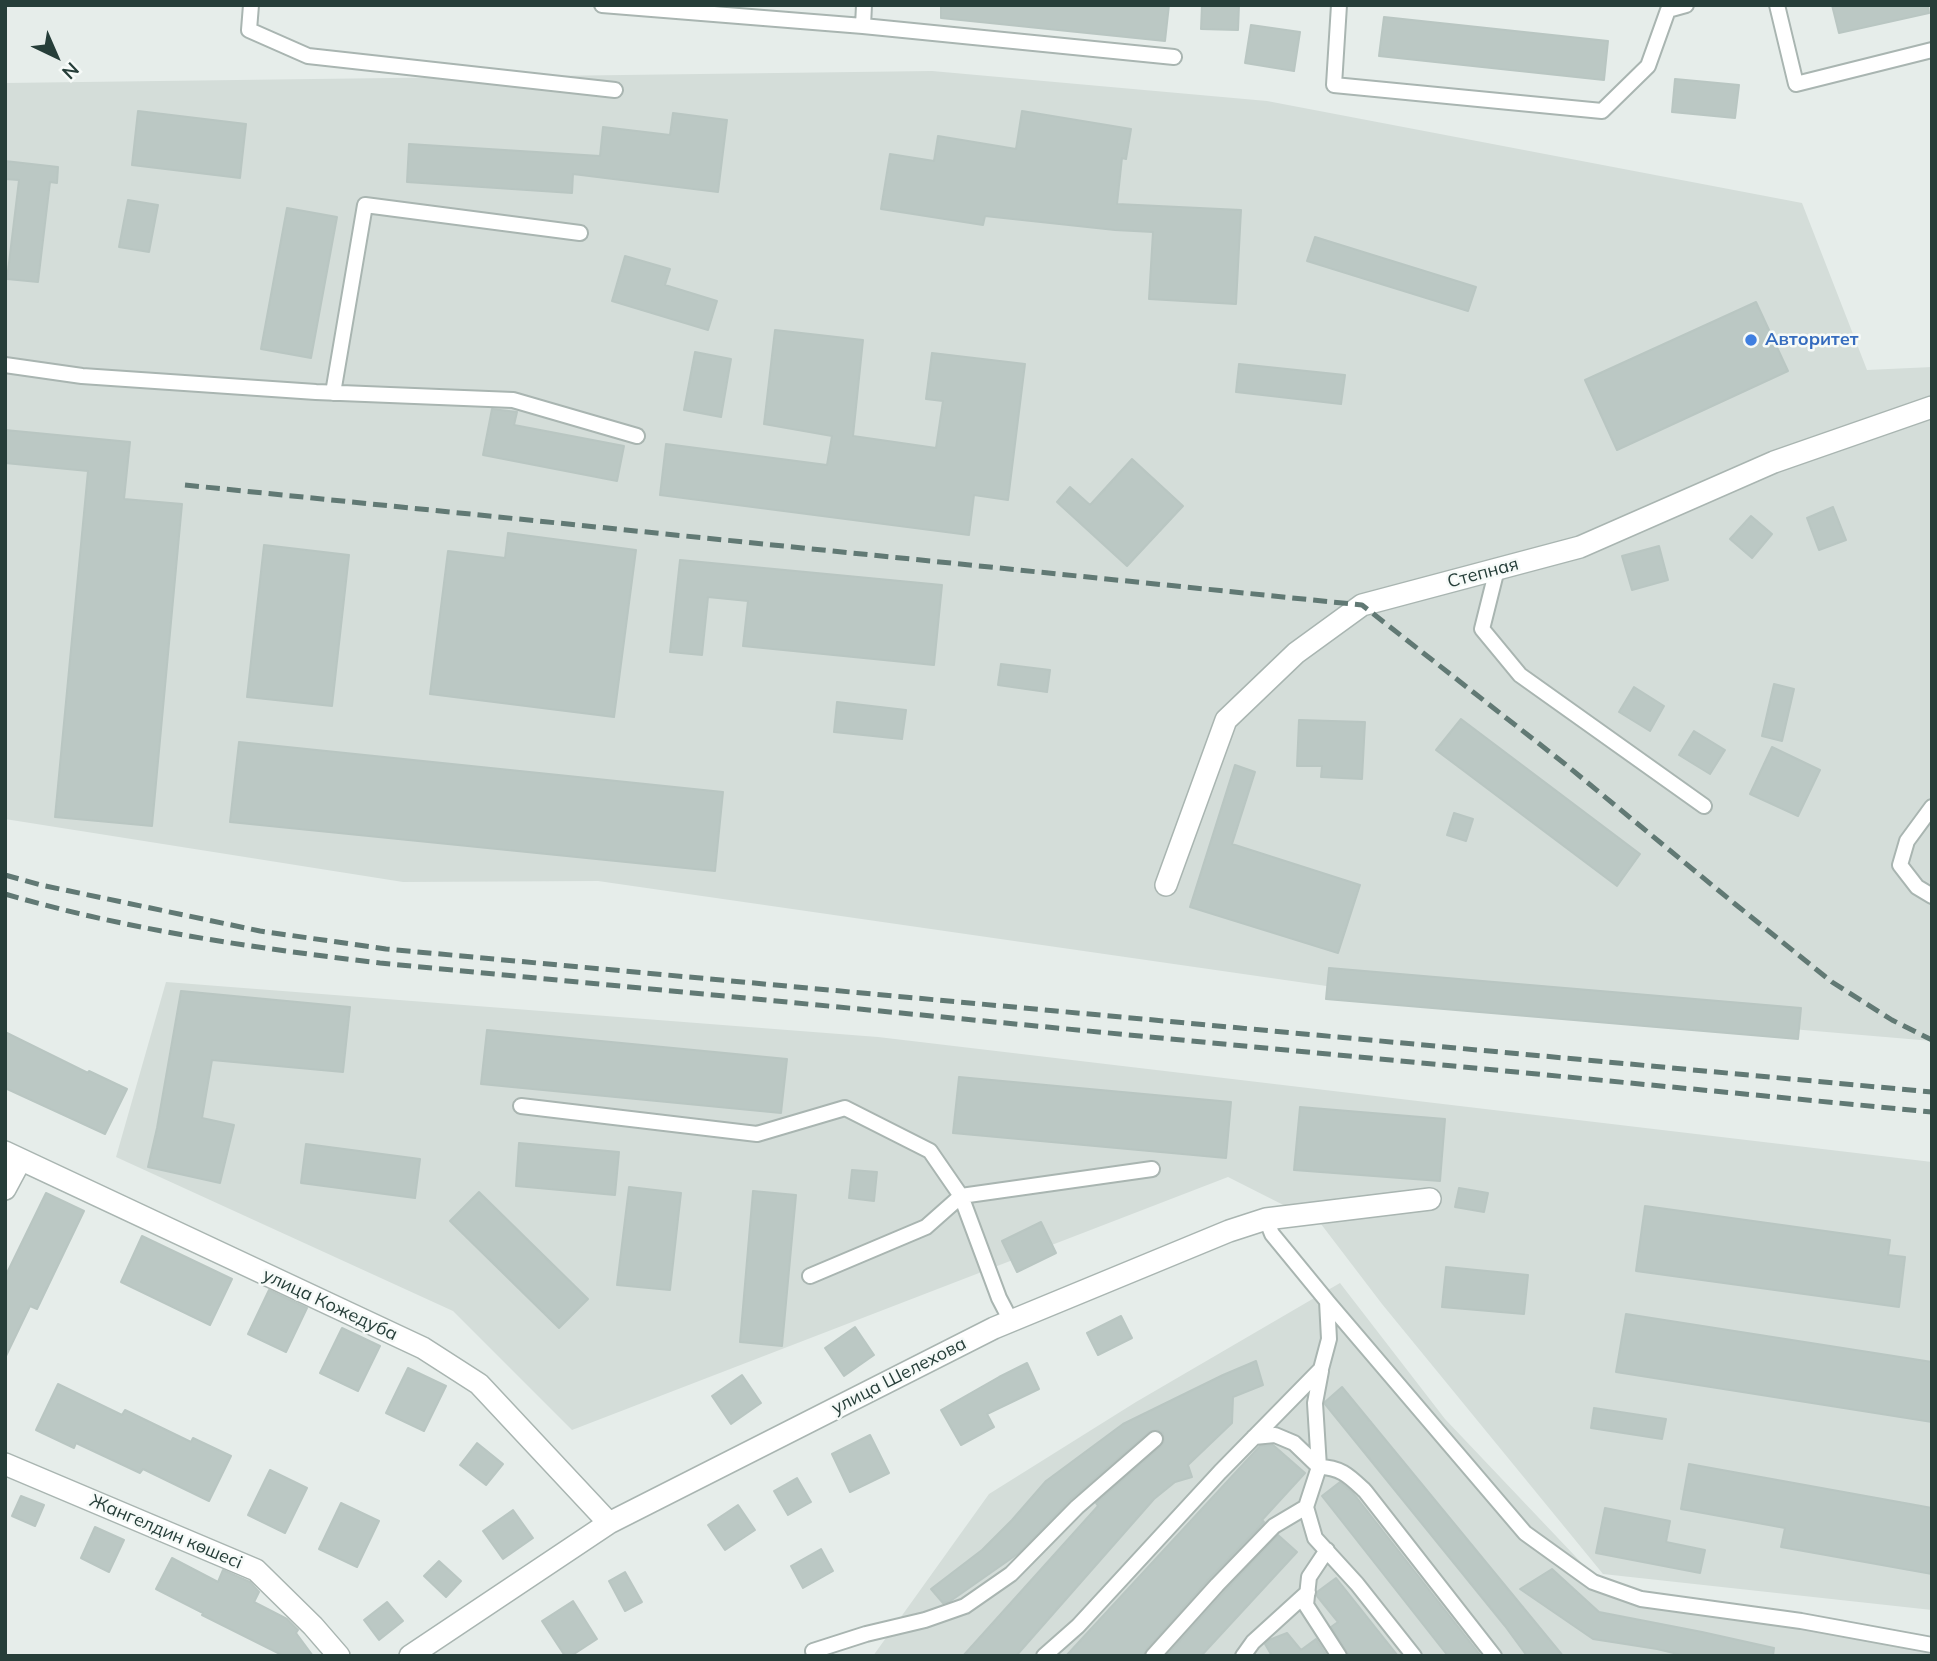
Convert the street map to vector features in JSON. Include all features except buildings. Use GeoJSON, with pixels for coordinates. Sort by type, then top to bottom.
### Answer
{"type":"FeatureCollection","features":[{"type":"Feature","properties":{"kind":"street","name":"Степная"},"geometry":{"type":"LineString","coordinates":[[1166,885],[1226,720],[1296,653],[1362,605],[1580,547],[1774,462],[1932,407]]}},
{"type":"Feature","properties":{"kind":"street"},"geometry":{"type":"LineString","coordinates":[[5,1189],[13,1156]]}},
{"type":"Feature","properties":{"kind":"street","name":"улица Кожедуба"},"geometry":{"type":"LineString","coordinates":[[13,1156],[423,1348],[479,1384],[609,1523]]}},
{"type":"Feature","properties":{"kind":"street","name":"улица Шелехова"},"geometry":{"type":"LineString","coordinates":[[410,1656],[609,1523],[994,1328],[1229,1231],[1266,1219],[1430,1199]]}},
{"type":"Feature","properties":{"kind":"street","name":"Жангелдин көшесі"},"geometry":{"type":"LineString","coordinates":[[5,1464],[256,1570],[313,1626],[339,1656]]}},
{"type":"Feature","properties":{"kind":"lane"},"geometry":{"type":"LineString","coordinates":[[251,5],[249,30],[308,56],[615,90]]}},
{"type":"Feature","properties":{"kind":"lane"},"geometry":{"type":"LineString","coordinates":[[602,5],[863,26],[1174,57]]}},
{"type":"Feature","properties":{"kind":"lane"},"geometry":{"type":"LineString","coordinates":[[863,26],[864,5]]}},
{"type":"Feature","properties":{"kind":"lane"},"geometry":{"type":"LineString","coordinates":[[1339,5],[1334,85],[1602,111],[1648,66],[1668,9],[1686,5]]}},
{"type":"Feature","properties":{"kind":"lane"},"geometry":{"type":"LineString","coordinates":[[1777,5],[1796,84],[1932,50]]}},
{"type":"Feature","properties":{"kind":"lane"},"geometry":{"type":"LineString","coordinates":[[333,393],[365,205],[580,233]]}},
{"type":"Feature","properties":{"kind":"lane"},"geometry":{"type":"LineString","coordinates":[[5,365],[82,376],[333,393],[513,400],[637,436]]}},
{"type":"Feature","properties":{"kind":"lane"},"geometry":{"type":"LineString","coordinates":[[1497,569],[1482,629],[1520,675],[1704,806]]}},
{"type":"Feature","properties":{"kind":"lane"},"geometry":{"type":"LineString","coordinates":[[1932,807],[1907,841],[1900,865],[1917,887],[1932,896]]}},
{"type":"Feature","properties":{"kind":"lane"},"geometry":{"type":"LineString","coordinates":[[521,1106],[757,1133],[845,1108],[930,1150],[961,1196],[999,1298],[1011,1321]]}},
{"type":"Feature","properties":{"kind":"lane"},"geometry":{"type":"LineString","coordinates":[[810,1276],[926,1227],[961,1196],[1152,1170]]}},
{"type":"Feature","properties":{"kind":"lane"},"geometry":{"type":"LineString","coordinates":[[1266,1219],[1272,1234],[1327,1301],[1525,1533],[1593,1582],[1641,1599],[1801,1621],[1932,1645]]}},
{"type":"Feature","properties":{"kind":"lane"},"geometry":{"type":"LineString","coordinates":[[1327,1301],[1329,1339],[1315,1403],[1320,1467],[1306,1507],[1315,1538],[1357,1584],[1415,1656]]}},
{"type":"Feature","properties":{"kind":"lane"},"geometry":{"type":"LineString","coordinates":[[1044,1656],[1078,1626],[1220,1472],[1321,1369]]}},
{"type":"Feature","properties":{"kind":"lane"},"geometry":{"type":"LineString","coordinates":[[1254,1437],[1275,1435],[1294,1443],[1320,1467],[1332,1467],[1348,1476],[1365,1491],[1494,1656]]}},
{"type":"Feature","properties":{"kind":"lane"},"geometry":{"type":"LineString","coordinates":[[813,1654],[866,1634],[925,1620],[965,1606],[1011,1574],[1077,1507],[1155,1439]]}},
{"type":"Feature","properties":{"kind":"lane"},"geometry":{"type":"LineString","coordinates":[[1153,1656],[1274,1526],[1306,1507]]}},
{"type":"Feature","properties":{"kind":"lane"},"geometry":{"type":"LineString","coordinates":[[1326,1550],[1309,1577],[1307,1605],[1339,1656]]}},
{"type":"Feature","properties":{"kind":"lane"},"geometry":{"type":"LineString","coordinates":[[1243,1656],[1253,1642],[1308,1592]]}},
{"type":"Feature","properties":{"kind":"shaded area"},"geometry":{"type":"Polygon","coordinates":[[[932,71],[1267,101],[1802,203],[1867,370],[1932,367],[1932,1041],[1382,994],[598,881],[403,882],[5,819],[5,83],[932,71]]]}},
{"type":"Feature","properties":{"kind":"shaded area"},"geometry":{"type":"Polygon","coordinates":[[[166,982],[878,1037],[1932,1162],[1932,1610],[1603,1574],[1382,1304],[1321,1224],[1228,1177],[572,1430],[453,1311],[116,1157],[166,982]]]}},
{"type":"Feature","properties":{"kind":"shaded area"},"geometry":{"type":"Polygon","coordinates":[[[1340,1283],[1445,1419],[1612,1595],[1932,1652],[1932,1656],[873,1656],[989,1494],[1136,1402],[1340,1283]]]}},
{"type":"Feature","properties":{"kind":"railway"},"geometry":{"type":"LineString","coordinates":[[185,485],[1362,605],[1565,764],[1832,982],[1892,1020],[1932,1040]]}},
{"type":"Feature","properties":{"kind":"railway"},"geometry":{"type":"LineString","coordinates":[[5,875],[260,931],[386,949],[1932,1092]]}},
{"type":"Feature","properties":{"kind":"railway"},"geometry":{"type":"LineString","coordinates":[[5,894],[144,928],[380,963],[1932,1112]]}},
{"type":"Feature","properties":{"kind":"place","name":"Авторитет"},"geometry":{"type":"Point","coordinates":[1751,340]}}]}
